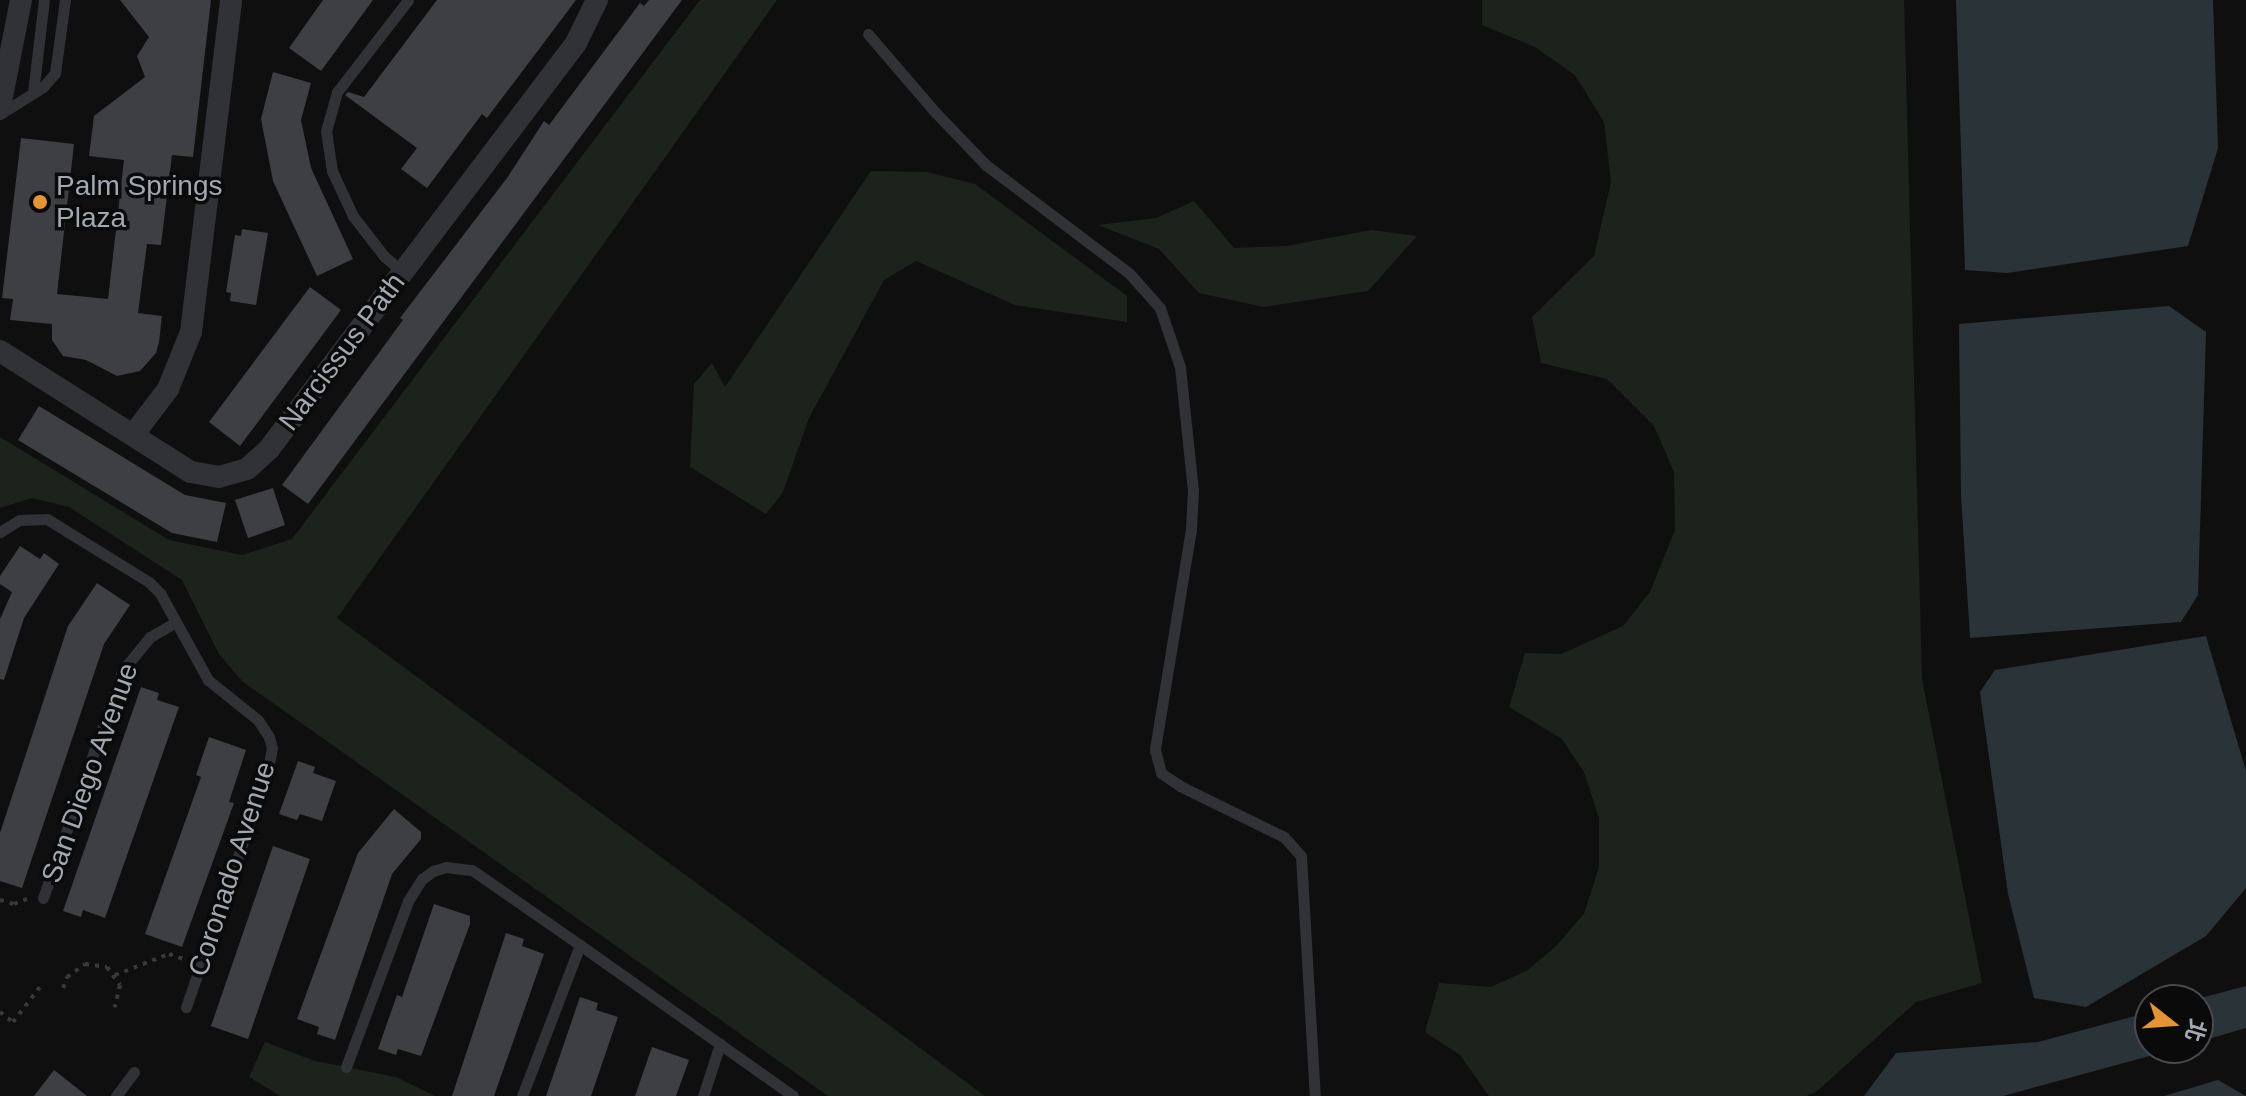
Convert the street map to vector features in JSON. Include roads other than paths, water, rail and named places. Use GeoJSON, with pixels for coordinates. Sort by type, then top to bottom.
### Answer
{"type":"FeatureCollection","features":[{"type":"Feature","properties":{"kind":"street"},"geometry":{"type":"LineString","coordinates":[[0,107],[21,0]]}},
{"type":"Feature","properties":{"kind":"street"},"geometry":{"type":"LineString","coordinates":[[133,435],[168,389],[191,332],[231,0]]}},
{"type":"Feature","properties":{"kind":"street","name":"Narcissus Path"},"geometry":{"type":"LineString","coordinates":[[0,351],[191,472],[219,477],[247,469],[269,449],[576,43],[597,0]]}},
{"type":"Feature","properties":{"kind":"lane"},"geometry":{"type":"LineString","coordinates":[[33,93],[44,0]]}},
{"type":"Feature","properties":{"kind":"lane"},"geometry":{"type":"LineString","coordinates":[[0,114],[33,93],[55,73],[65,0]]}},
{"type":"Feature","properties":{"kind":"lane"},"geometry":{"type":"LineString","coordinates":[[403,272],[367,237],[347,205],[332,171],[326,131],[337,92],[408,0]]}},
{"type":"Feature","properties":{"kind":"lane"},"geometry":{"type":"LineString","coordinates":[[868,34],[935,112],[986,165],[1129,273],[1160,308],[1180,367],[1193,490],[1191,529],[1155,750],[1161,773],[1180,786],[1284,837],[1301,856],[1315,1096]]}},
{"type":"Feature","properties":{"kind":"lane","name":"Coronado Avenue"},"geometry":{"type":"LineString","coordinates":[[0,532],[19,520],[32,518],[60,524],[149,582],[160,593],[208,680],[258,720],[272,748],[268,769],[186,1007]]}},
{"type":"Feature","properties":{"kind":"lane","name":"San Diego Avenue"},"geometry":{"type":"LineString","coordinates":[[43,898],[122,671],[150,637],[176,622]]}},
{"type":"Feature","properties":{"kind":"lane"},"geometry":{"type":"LineString","coordinates":[[346,1067],[408,901],[422,879],[446,867],[472,870],[793,1096]]}},
{"type":"Feature","properties":{"kind":"lane"},"geometry":{"type":"LineString","coordinates":[[522,1096],[580,945]]}},
{"type":"Feature","properties":{"kind":"lane"},"geometry":{"type":"LineString","coordinates":[[703,1096],[720,1044]]}},
{"type":"Feature","properties":{"kind":"lane"},"geometry":{"type":"LineString","coordinates":[[116,1096],[134,1072]]}},
{"type":"Feature","properties":{"kind":"place","name":"Palm Springs Plaza"},"geometry":{"type":"Point","coordinates":[40,202]}}]}
